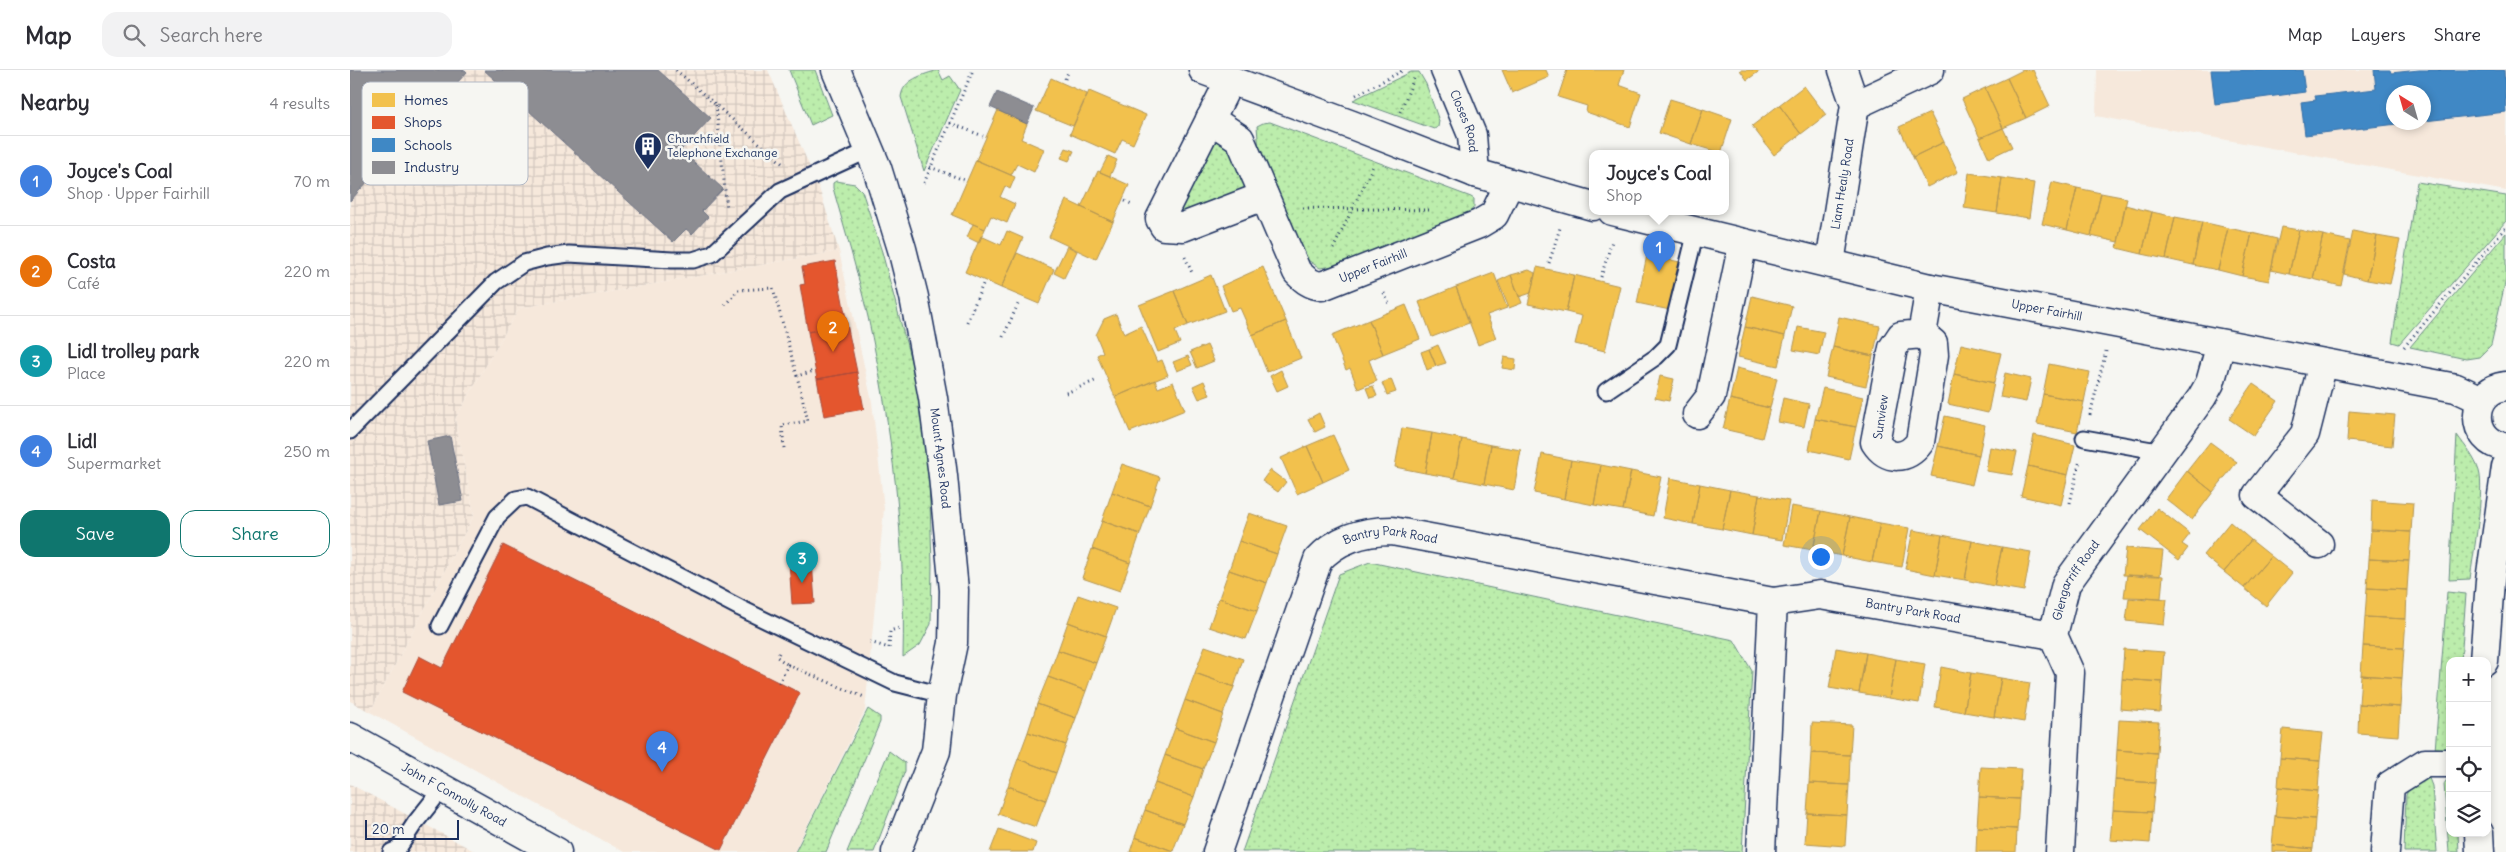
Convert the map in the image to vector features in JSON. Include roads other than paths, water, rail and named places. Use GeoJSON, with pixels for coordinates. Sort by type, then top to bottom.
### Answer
{"type":"FeatureCollection","features":[{"type":"Feature","properties":{"kind":"street"},"geometry":{"type":"LineString","coordinates":[[1203,70],[1352,125],[1475,174],[1589,205]]}},
{"type":"Feature","properties":{"kind":"street","name":"Closes Road"},"geometry":{"type":"LineString","coordinates":[[1445,70],[1472,135],[1475,174]]}},
{"type":"Feature","properties":{"kind":"street","name":"Liam Healy Road"},"geometry":{"type":"LineString","coordinates":[[1830,263],[1854,105],[1843,70]]}},
{"type":"Feature","properties":{"kind":"street"},"geometry":{"type":"LineString","coordinates":[[1854,105],[1930,70]]}},
{"type":"Feature","properties":{"kind":"street","name":"Mount Agnes Road"},"geometry":{"type":"LineString","coordinates":[[845,73],[902,249],[914,297],[933,398],[942,466],[954,590],[952,643],[942,695],[936,751],[896,852]]}},
{"type":"Feature","properties":{"kind":"street"},"geometry":{"type":"LineString","coordinates":[[1210,119],[1240,139],[1267,202],[1183,227],[1164,226],[1160,219],[1210,119],[1230,80]]}},
{"type":"Feature","properties":{"kind":"street","name":"Upper Fairhill"},"geometry":{"type":"LineString","coordinates":[[1267,202],[1297,272],[1307,282],[1322,286],[1480,224],[1494,215],[1509,184]]}},
{"type":"Feature","properties":{"kind":"street","name":"Upper Fairhill"},"geometry":{"type":"LineString","coordinates":[[1613,224],[1696,231],[1930,288],[2456,388],[2482,400]]}},
{"type":"Feature","properties":{"kind":"street"},"geometry":{"type":"LineString","coordinates":[[1697,414],[1711,396],[1742,243]]}},
{"type":"Feature","properties":{"kind":"street"},"geometry":{"type":"LineString","coordinates":[[1922,334],[1930,288]]}},
{"type":"Feature","properties":{"kind":"street","name":"Glengarriff Road"},"geometry":{"type":"LineString","coordinates":[[2060,852],[2070,673],[2053,634],[2066,584],[2104,528],[2163,452],[2210,383],[2221,344]]}},
{"type":"Feature","properties":{"kind":"street"},"geometry":{"type":"LineString","coordinates":[[2318,544],[2257,495],[2304,434],[2323,363]]}},
{"type":"Feature","properties":{"kind":"street"},"geometry":{"type":"LineString","coordinates":[[2506,386],[2495,389],[2482,400],[2477,418],[2479,427],[2490,442],[2506,447]]}},
{"type":"Feature","properties":{"kind":"street"},"geometry":{"type":"LineString","coordinates":[[2484,657],[2490,581],[2506,467]]}},
{"type":"Feature","properties":{"kind":"street","name":"Bantry Park Road"},"geometry":{"type":"LineString","coordinates":[[1217,852],[1318,560],[1338,543],[1376,531],[1392,531],[1773,602],[1820,595],[2053,634]]}},
{"type":"Feature","properties":{"kind":"street"},"geometry":{"type":"LineString","coordinates":[[1761,852],[1773,602]]}},
{"type":"Feature","properties":{"kind":"street","name":"John F Connolly Road"},"geometry":{"type":"LineString","coordinates":[[350,738],[557,852]]}},
{"type":"Feature","properties":{"kind":"street"},"geometry":{"type":"LineString","coordinates":[[2385,852],[2390,784],[2425,763],[2446,763]]}},
{"type":"Feature","properties":{"kind":"street"},"geometry":{"type":"LineString","coordinates":[[2479,837],[2480,852]]}},
{"type":"Feature","properties":{"kind":"lane"},"geometry":{"type":"LineString","coordinates":[[350,430],[496,282],[524,263],[569,254],[693,260],[712,254],[780,190],[869,150]]}},
{"type":"Feature","properties":{"kind":"lane"},"geometry":{"type":"LineString","coordinates":[[1606,392],[1656,357],[1668,345],[1696,231]]}},
{"type":"Feature","properties":{"kind":"lane"},"geometry":{"type":"LineString","coordinates":[[2084,438],[2163,452]]}},
{"type":"Feature","properties":{"kind":"lane"},"geometry":{"type":"LineString","coordinates":[[440,626],[497,517],[516,499],[527,497],[740,608],[894,683],[942,695]]}},
{"type":"Feature","properties":{"kind":"lane"},"geometry":{"type":"LineString","coordinates":[[397,851],[415,823],[442,789]]}},
{"type":"Feature","properties":{"kind":"place","name":"Churchfield Telephone Exchange"},"geometry":{"type":"Point","coordinates":[648,170]}},
{"type":"Feature","properties":{"kind":"place","name":"Joyce's Coal"},"geometry":{"type":"Point","coordinates":[1659,272]}},
{"type":"Feature","properties":{"kind":"place","name":"Costa"},"geometry":{"type":"Point","coordinates":[833,352]}},
{"type":"Feature","properties":{"kind":"place","name":"Lidl trolley park"},"geometry":{"type":"Point","coordinates":[802,583]}},
{"type":"Feature","properties":{"kind":"place","name":"Lidl"},"geometry":{"type":"Point","coordinates":[662,772]}}]}
